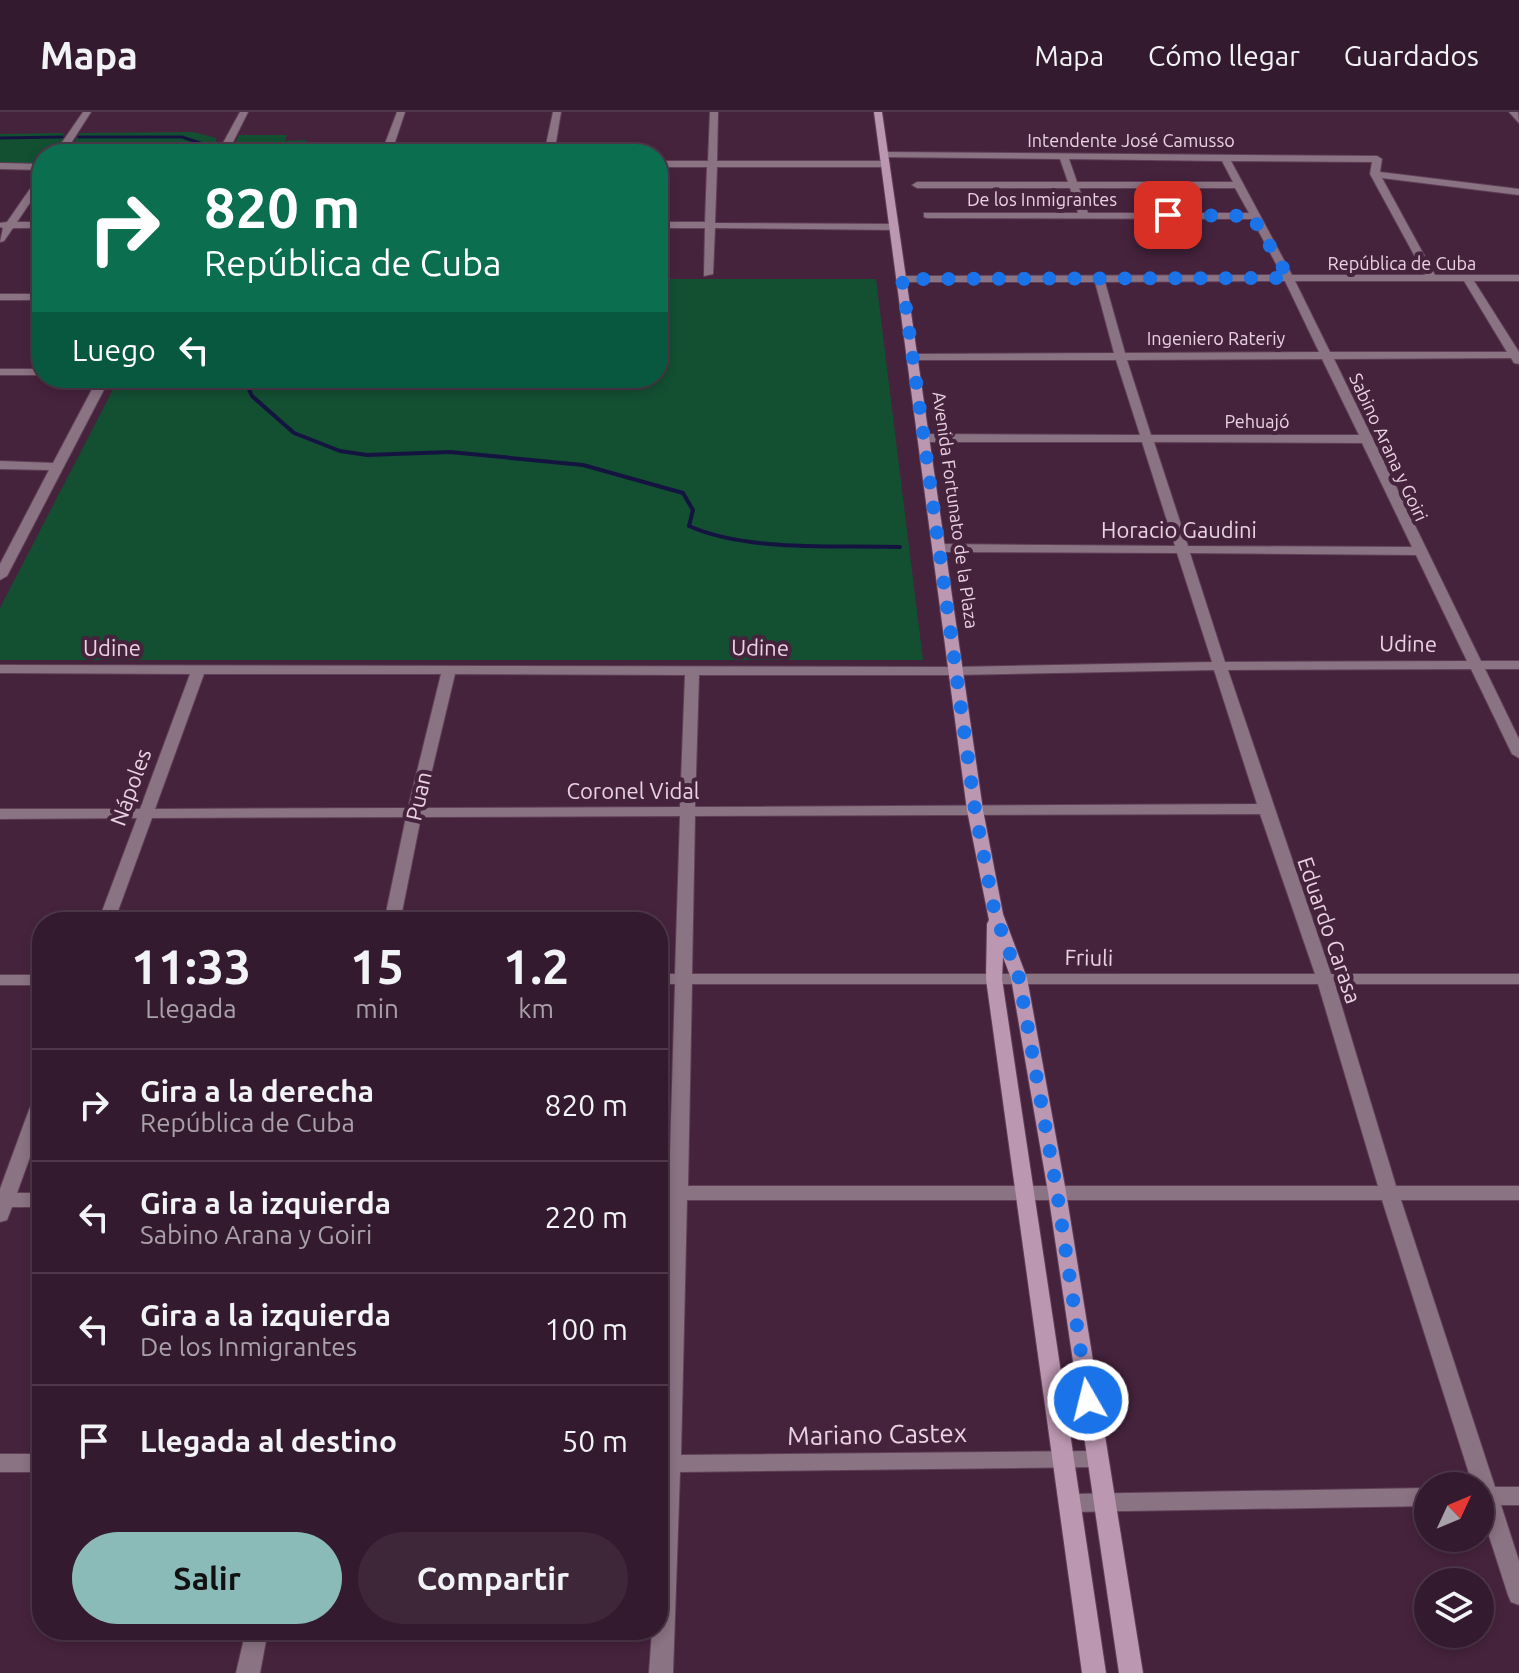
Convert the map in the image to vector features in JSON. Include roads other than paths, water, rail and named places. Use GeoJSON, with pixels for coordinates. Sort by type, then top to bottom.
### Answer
{"type":"FeatureCollection","features":[{"type":"Feature","properties":{"kind":"main road","name":"Avenida Fortunato de la Plaza"},"geometry":{"type":"LineString","coordinates":[[878,112],[975,810],[995,914],[1019,978],[1057,1192],[1131,1673]]}},
{"type":"Feature","properties":{"kind":"main road","name":"Avenida Fortunato de la Plaza"},"geometry":{"type":"LineString","coordinates":[[995,914],[994,979],[1094,1673]]}},
{"type":"Feature","properties":{"kind":"street"},"geometry":{"type":"LineString","coordinates":[[66,144],[87,112]]}},
{"type":"Feature","properties":{"kind":"street"},"geometry":{"type":"LineString","coordinates":[[227,144],[244,112]]}},
{"type":"Feature","properties":{"kind":"street"},"geometry":{"type":"LineString","coordinates":[[390,144],[401,112]]}},
{"type":"Feature","properties":{"kind":"street"},"geometry":{"type":"LineString","coordinates":[[551,144],[557,112]]}},
{"type":"Feature","properties":{"kind":"street"},"geometry":{"type":"LineString","coordinates":[[708,274],[714,112]]}},
{"type":"Feature","properties":{"kind":"street"},"geometry":{"type":"LineString","coordinates":[[1513,112],[1519,120]]}},
{"type":"Feature","properties":{"kind":"street"},"geometry":{"type":"LineString","coordinates":[[1063,156],[1084,215]]}},
{"type":"Feature","properties":{"kind":"street","name":"Intendente José Camusso"},"geometry":{"type":"LineString","coordinates":[[668,164],[1063,156],[1377,159],[1375,174]]}},
{"type":"Feature","properties":{"kind":"street","name":"Sabino Arana y Goiri"},"geometry":{"type":"LineString","coordinates":[[1225,157],[1252,216],[1289,278],[1418,551],[1519,754]]}},
{"type":"Feature","properties":{"kind":"street"},"geometry":{"type":"LineString","coordinates":[[0,166],[32,167]]}},
{"type":"Feature","properties":{"kind":"street"},"geometry":{"type":"LineString","coordinates":[[1375,174],[1519,192]]}},
{"type":"Feature","properties":{"kind":"street"},"geometry":{"type":"LineString","coordinates":[[1375,174],[1432,279]]}},
{"type":"Feature","properties":{"kind":"street"},"geometry":{"type":"LineString","coordinates":[[917,185],[1237,185]]}},
{"type":"Feature","properties":{"kind":"street"},"geometry":{"type":"LineString","coordinates":[[0,239],[5,225],[32,191]]}},
{"type":"Feature","properties":{"kind":"street","name":"De los Inmigrantes"},"geometry":{"type":"LineString","coordinates":[[927,215],[1252,216]]}},
{"type":"Feature","properties":{"kind":"street"},"geometry":{"type":"LineString","coordinates":[[5,225],[32,225]]}},
{"type":"Feature","properties":{"kind":"street"},"geometry":{"type":"LineString","coordinates":[[668,225],[894,227]]}},
{"type":"Feature","properties":{"kind":"street","name":"República de Cuba"},"geometry":{"type":"LineString","coordinates":[[902,279],[1519,278]]}},
{"type":"Feature","properties":{"kind":"street","name":"Eduardo Carasa"},"geometry":{"type":"LineString","coordinates":[[1099,279],[1120,356],[1220,667],[1326,982],[1476,1472]]}},
{"type":"Feature","properties":{"kind":"street"},"geometry":{"type":"LineString","coordinates":[[1468,279],[1517,357]]}},
{"type":"Feature","properties":{"kind":"street"},"geometry":{"type":"LineString","coordinates":[[0,297],[32,297]]}},
{"type":"Feature","properties":{"kind":"street","name":"Ingeniero Rateriy"},"geometry":{"type":"LineString","coordinates":[[913,357],[1517,357]]}},
{"type":"Feature","properties":{"kind":"street"},"geometry":{"type":"LineString","coordinates":[[0,372],[32,372]]}},
{"type":"Feature","properties":{"kind":"street"},"geometry":{"type":"LineString","coordinates":[[0,576],[99,388]]}},
{"type":"Feature","properties":{"kind":"street","name":"Pehuajó"},"geometry":{"type":"LineString","coordinates":[[924,438],[1367,439]]}},
{"type":"Feature","properties":{"kind":"street"},"geometry":{"type":"LineString","coordinates":[[0,465],[58,467]]}},
{"type":"Feature","properties":{"kind":"street","name":"Horacio Gaudini"},"geometry":{"type":"LineString","coordinates":[[940,548],[1418,551]]}},
{"type":"Feature","properties":{"kind":"street","name":"Udine"},"geometry":{"type":"LineString","coordinates":[[0,669],[956,671],[1519,665]]}},
{"type":"Feature","properties":{"kind":"street","name":"Nápoles"},"geometry":{"type":"LineString","coordinates":[[110,912],[199,669]]}},
{"type":"Feature","properties":{"kind":"street"},"geometry":{"type":"LineString","coordinates":[[668,1410],[680,1193],[681,979],[692,669]]}},
{"type":"Feature","properties":{"kind":"street","name":"Puan"},"geometry":{"type":"LineString","coordinates":[[394,912],[414,813],[449,671]]}},
{"type":"Feature","properties":{"kind":"street","name":"Coronel Vidal"},"geometry":{"type":"LineString","coordinates":[[0,814],[1266,809]]}},
{"type":"Feature","properties":{"kind":"street","name":"Friuli"},"geometry":{"type":"LineString","coordinates":[[668,979],[1019,978],[1326,982],[1519,979]]}},
{"type":"Feature","properties":{"kind":"street"},"geometry":{"type":"LineString","coordinates":[[0,980],[32,980]]}},
{"type":"Feature","properties":{"kind":"street"},"geometry":{"type":"LineString","coordinates":[[32,1126],[2,1205],[32,1201]]}},
{"type":"Feature","properties":{"kind":"street"},"geometry":{"type":"LineString","coordinates":[[668,1193],[1519,1193]]}},
{"type":"Feature","properties":{"kind":"street","name":"Mariano Castex"},"geometry":{"type":"LineString","coordinates":[[668,1464],[1096,1459]]}},
{"type":"Feature","properties":{"kind":"street"},"geometry":{"type":"LineString","coordinates":[[0,1463],[32,1463]]}},
{"type":"Feature","properties":{"kind":"street"},"geometry":{"type":"LineString","coordinates":[[1494,1496],[1519,1496]]}},
{"type":"Feature","properties":{"kind":"street"},"geometry":{"type":"LineString","coordinates":[[1070,1503],[1414,1497]]}},
{"type":"Feature","properties":{"kind":"street","name":"Eduardo Carasa"},"geometry":{"type":"LineString","coordinates":[[1494,1524],[1519,1595]]}},
{"type":"Feature","properties":{"kind":"street"},"geometry":{"type":"LineString","coordinates":[[248,1673],[255,1640]]}},
{"type":"Feature","properties":{"kind":"street"},"geometry":{"type":"LineString","coordinates":[[661,1673],[662,1640]]}},
{"type":"Feature","properties":{"kind":"waterway"},"geometry":{"type":"LineString","coordinates":[[0,138],[62,137]]}},
{"type":"Feature","properties":{"kind":"waterway"},"geometry":{"type":"LineString","coordinates":[[79,137],[182,137],[203,144]]}},
{"type":"Feature","properties":{"kind":"waterway"},"geometry":{"type":"LineString","coordinates":[[248,388],[252,396],[294,433],[340,451],[367,455],[450,452],[583,465],[683,493],[693,510],[689,526],[712,534],[793,546],[900,547]]}}]}
